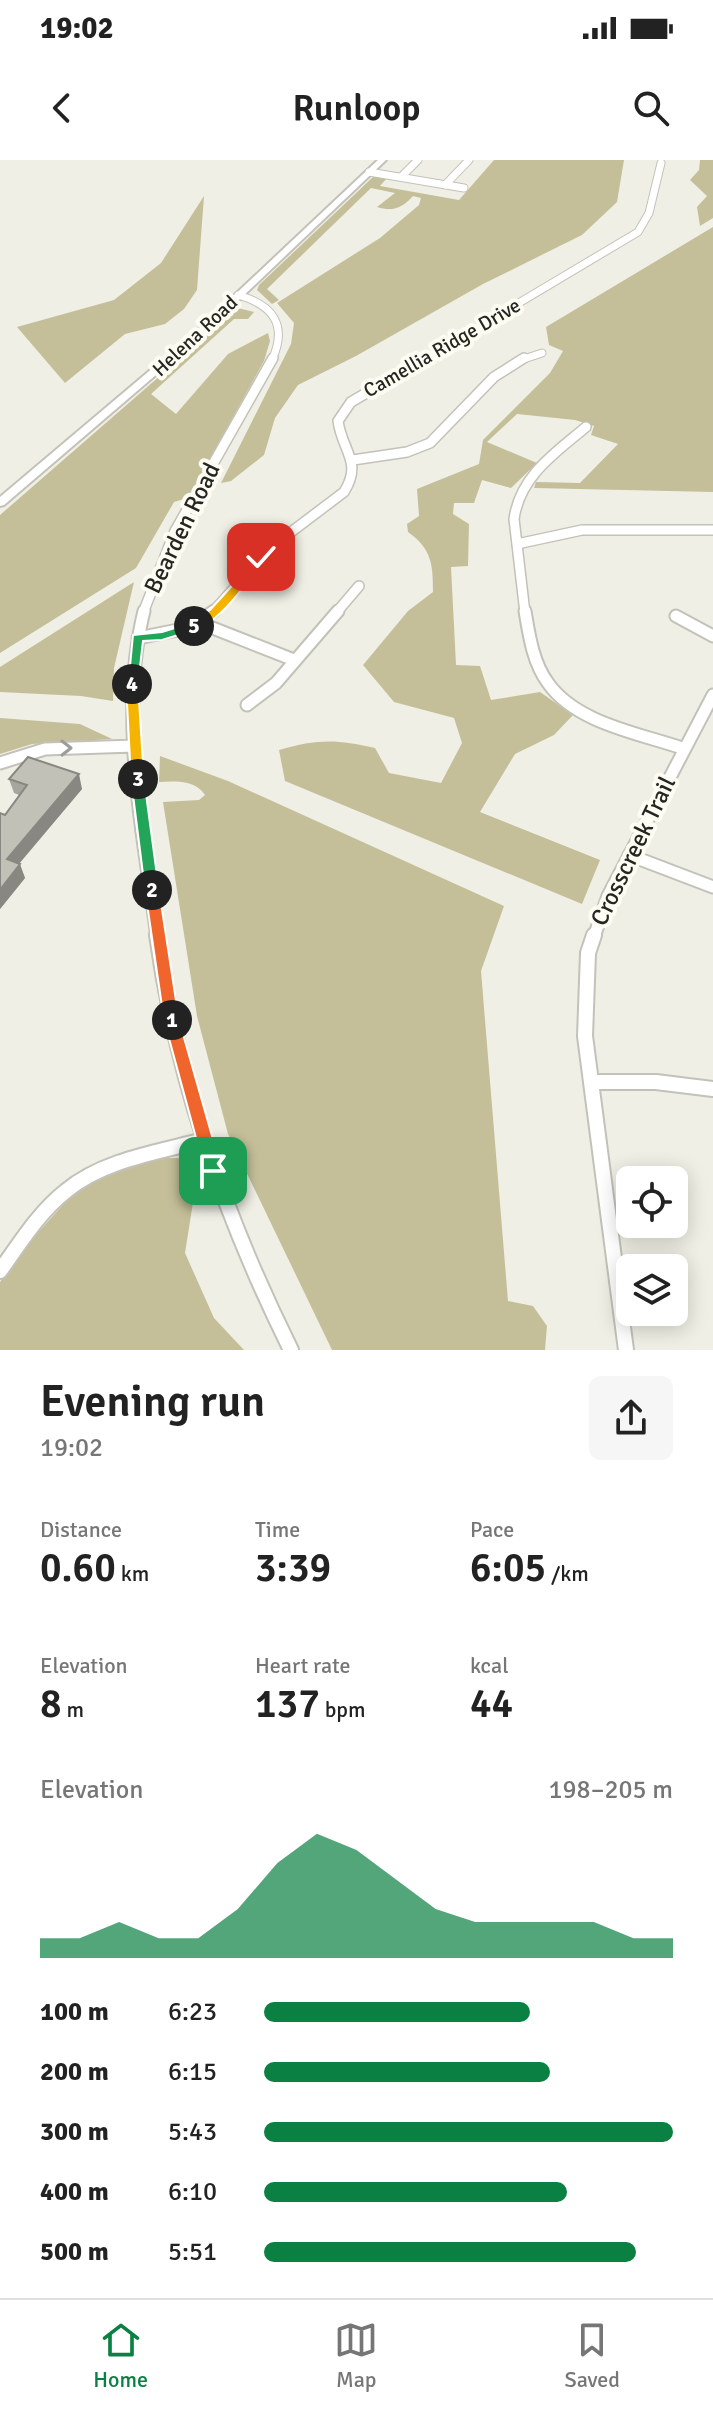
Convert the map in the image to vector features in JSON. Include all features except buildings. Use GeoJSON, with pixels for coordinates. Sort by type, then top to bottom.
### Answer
{"type":"FeatureCollection","features":[{"type":"Feature","properties":{"kind":"main road","name":"Helena Road"},"geometry":{"type":"LineString","coordinates":[[0,503],[153,374],[382,160]]}},
{"type":"Feature","properties":{"kind":"street"},"geometry":{"type":"LineString","coordinates":[[401,177],[418,160]]}},
{"type":"Feature","properties":{"kind":"street"},"geometry":{"type":"LineString","coordinates":[[445,185],[469,160]]}},
{"type":"Feature","properties":{"kind":"street","name":"Camellia Ridge Drive"},"geometry":{"type":"LineString","coordinates":[[353,460],[338,426],[345,407],[638,232],[645,225],[661,163]]}},
{"type":"Feature","properties":{"kind":"street"},"geometry":{"type":"LineString","coordinates":[[369,172],[464,188]]}},
{"type":"Feature","properties":{"kind":"street"},"geometry":{"type":"LineString","coordinates":[[238,295],[263,307]]}},
{"type":"Feature","properties":{"kind":"street"},"geometry":{"type":"LineString","coordinates":[[227,307],[243,303],[263,307]]}},
{"type":"Feature","properties":{"kind":"street","name":"Bearden Road"},"geometry":{"type":"LineString","coordinates":[[263,307],[279,325],[278,348],[174,534],[149,594],[138,638],[132,696],[134,746],[166,990],[204,1140],[248,1262],[291,1350]]}},
{"type":"Feature","properties":{"kind":"street"},"geometry":{"type":"LineString","coordinates":[[138,638],[176,633],[200,623],[214,613],[269,549],[344,492],[352,478],[353,460],[407,452],[430,443],[494,377],[525,357],[542,353]]}},
{"type":"Feature","properties":{"kind":"street"},"geometry":{"type":"LineString","coordinates":[[586,427],[518,493],[514,511],[517,544],[534,658],[545,683],[558,696],[582,711],[682,748]]}},
{"type":"Feature","properties":{"kind":"street"},"geometry":{"type":"LineString","coordinates":[[517,544],[582,530],[713,530]]}},
{"type":"Feature","properties":{"kind":"street"},"geometry":{"type":"LineString","coordinates":[[247,705],[276,683],[359,586]]}},
{"type":"Feature","properties":{"kind":"street"},"geometry":{"type":"LineString","coordinates":[[676,616],[713,636]]}},
{"type":"Feature","properties":{"kind":"street"},"geometry":{"type":"LineString","coordinates":[[200,623],[294,660]]}},
{"type":"Feature","properties":{"kind":"street","name":"Crosscreek Trail"},"geometry":{"type":"LineString","coordinates":[[626,1350],[584,1018],[588,953],[608,896],[682,748],[713,695]]}},
{"type":"Feature","properties":{"kind":"street"},"geometry":{"type":"LineString","coordinates":[[0,763],[45,749],[134,746]]}},
{"type":"Feature","properties":{"kind":"street"},"geometry":{"type":"LineString","coordinates":[[629,855],[713,887]]}},
{"type":"Feature","properties":{"kind":"street"},"geometry":{"type":"LineString","coordinates":[[592,1082],[656,1082],[713,1089]]}},
{"type":"Feature","properties":{"kind":"street"},"geometry":{"type":"LineString","coordinates":[[0,1271],[42,1216],[70,1187],[120,1165],[204,1140]]}},
{"type":"Feature","properties":{"kind":"shaded area"},"geometry":{"type":"Polygon","coordinates":[[[494,160],[624,160],[617,202],[582,235],[483,284],[298,385],[275,418],[264,455],[231,481],[221,483],[291,344],[294,323],[277,303],[380,238],[419,205],[421,198],[413,196],[397,208],[377,207],[395,193],[371,188],[267,289],[279,300],[272,304],[257,290],[259,285],[373,177],[388,177],[380,186],[459,200],[494,160]]]}},
{"type":"Feature","properties":{"kind":"shaded area"},"geometry":{"type":"Polygon","coordinates":[[[700,160],[713,160],[713,218],[700,226],[697,207],[707,196],[690,180],[699,170],[700,160]]]}},
{"type":"Feature","properties":{"kind":"shaded area"},"geometry":{"type":"Polygon","coordinates":[[[204,196],[197,290],[184,309],[165,324],[125,334],[65,383],[17,327],[114,300],[161,263],[204,196]]]}},
{"type":"Feature","properties":{"kind":"shaded area"},"geometry":{"type":"Polygon","coordinates":[[[713,227],[713,492],[534,488],[536,482],[580,483],[618,444],[591,435],[594,426],[575,420],[517,414],[487,442],[537,463],[511,488],[482,480],[474,503],[454,503],[453,514],[469,524],[468,566],[451,567],[456,665],[480,666],[491,700],[540,692],[573,715],[554,735],[515,754],[480,812],[600,860],[582,904],[285,781],[279,750],[327,742],[375,748],[389,773],[441,783],[462,743],[454,718],[394,702],[363,665],[408,611],[433,592],[430,558],[408,532],[407,524],[419,516],[417,489],[479,464],[483,440],[550,373],[563,351],[549,345],[546,327],[713,227]]]}},
{"type":"Feature","properties":{"kind":"shaded area"},"geometry":{"type":"Polygon","coordinates":[[[238,308],[254,312],[248,319],[234,319],[151,394],[176,414],[228,354],[268,333],[270,341],[264,361],[188,498],[174,502],[136,568],[0,653],[0,515],[238,308]]]}},
{"type":"Feature","properties":{"kind":"shaded area"},"geometry":{"type":"Polygon","coordinates":[[[134,582],[114,668],[113,701],[81,696],[0,692],[0,667],[134,582]]]}},
{"type":"Feature","properties":{"kind":"shaded area"},"geometry":{"type":"Polygon","coordinates":[[[0,718],[80,724],[112,739],[32,744],[0,754],[0,718]]]}},
{"type":"Feature","properties":{"kind":"shaded area"},"geometry":{"type":"Polygon","coordinates":[[[160,756],[228,781],[504,906],[481,971],[508,1301],[533,1306],[547,1326],[545,1350],[332,1350],[228,1134],[197,1016],[163,802],[199,800],[205,795],[191,784],[159,782],[160,756]]]}},
{"type":"Feature","properties":{"kind":"shaded area"},"geometry":{"type":"Polygon","coordinates":[[[157,1158],[178,1158],[190,1164],[195,1190],[185,1253],[214,1318],[244,1350],[0,1350],[0,1282],[34,1237],[78,1188],[120,1168],[157,1158]]]}},
{"type":"Feature","properties":{"kind":"route"},"geometry":{"type":"LineString","coordinates":[[213,1171],[188,1088],[166,990],[134,746],[134,655],[138,638],[176,633],[206,620],[261,557]]}}]}
